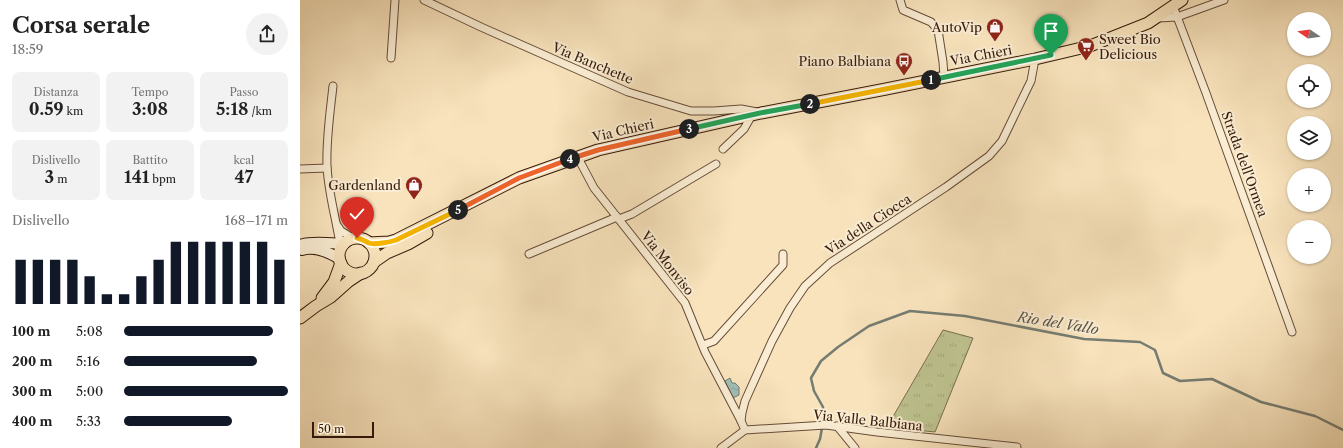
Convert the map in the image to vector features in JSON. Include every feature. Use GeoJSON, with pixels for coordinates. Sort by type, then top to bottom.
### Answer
{"type":"FeatureCollection","features":[{"type":"Feature","properties":{"kind":"main road","name":"Via Chieri"},"geometry":{"type":"LineString","coordinates":[[369,243],[389,242],[396,240],[519,178],[578,156],[616,145],[756,114],[1035,59],[1090,46],[1154,19],[1177,3]]}},
{"type":"Feature","properties":{"kind":"main road","name":"Via Chieri"},"geometry":{"type":"LineString","coordinates":[[374,262],[387,253],[404,247],[427,233],[462,207]]}},
{"type":"Feature","properties":{"kind":"main road"},"geometry":{"type":"LineString","coordinates":[[300,245],[312,242],[334,244],[361,238],[369,243],[375,253],[374,262],[368,270],[350,280],[331,297],[300,318]]}},
{"type":"Feature","properties":{"kind":"main road"},"geometry":{"type":"LineString","coordinates":[[316,306],[334,282],[341,261],[340,252],[349,241]]}},
{"type":"Feature","properties":{"kind":"main road"},"geometry":{"type":"LineString","coordinates":[[300,251],[306,249],[316,249],[329,253],[341,261],[348,271],[361,273]]}},
{"type":"Feature","properties":{"kind":"street"},"geometry":{"type":"LineString","coordinates":[[391,58],[395,0]]}},
{"type":"Feature","properties":{"kind":"street","name":"Via Banchette"},"geometry":{"type":"LineString","coordinates":[[424,0],[481,28],[628,92],[691,111],[741,109],[756,114]]}},
{"type":"Feature","properties":{"kind":"street"},"geometry":{"type":"LineString","coordinates":[[900,0],[903,10],[931,22],[938,30],[944,77]]}},
{"type":"Feature","properties":{"kind":"street"},"geometry":{"type":"LineString","coordinates":[[1154,19],[1177,17],[1224,0]]}},
{"type":"Feature","properties":{"kind":"street","name":"Strada dell'Ormea"},"geometry":{"type":"LineString","coordinates":[[1177,3],[1177,17],[1292,332]]}},
{"type":"Feature","properties":{"kind":"street","name":"Via della Ciocca"},"geometry":{"type":"LineString","coordinates":[[741,421],[745,401],[772,341],[804,286],[830,263],[946,187],[989,156],[1002,141],[1031,81],[1035,59]]}},
{"type":"Feature","properties":{"kind":"street"},"geometry":{"type":"LineString","coordinates":[[333,86],[327,148],[327,168],[339,238],[349,241]]}},
{"type":"Feature","properties":{"kind":"street"},"geometry":{"type":"LineString","coordinates":[[723,149],[744,130],[756,114]]}},
{"type":"Feature","properties":{"kind":"street","name":"Via Monviso"},"geometry":{"type":"LineString","coordinates":[[578,156],[594,188],[685,303],[703,345],[741,421]]}},
{"type":"Feature","properties":{"kind":"street"},"geometry":{"type":"LineString","coordinates":[[529,254],[618,218],[632,214],[716,164]]}},
{"type":"Feature","properties":{"kind":"street"},"geometry":{"type":"LineString","coordinates":[[300,170],[327,168]]}},
{"type":"Feature","properties":{"kind":"street"},"geometry":{"type":"LineString","coordinates":[[703,345],[714,341],[783,264],[783,254]]}},
{"type":"Feature","properties":{"kind":"street"},"geometry":{"type":"LineString","coordinates":[[721,448],[745,430],[741,421]]}},
{"type":"Feature","properties":{"kind":"street","name":"Via Valle Balbiana"},"geometry":{"type":"LineString","coordinates":[[745,430],[802,425],[826,425],[1017,447]]}},
{"type":"Feature","properties":{"kind":"street"},"geometry":{"type":"LineString","coordinates":[[837,426],[855,448]]}},
{"type":"Feature","properties":{"kind":"green space"},"geometry":{"type":"Polygon","coordinates":[[[943,330],[973,338],[935,432],[887,427],[943,330]]]}},
{"type":"Feature","properties":{"kind":"water"},"geometry":{"type":"Polygon","coordinates":[[[730,378],[732,383],[735,383],[739,387],[739,395],[733,398],[725,381],[730,378]]]}},
{"type":"Feature","properties":{"kind":"waterway","name":"Rio del Vallo"},"geometry":{"type":"LineString","coordinates":[[823,422],[823,407],[814,391],[811,378],[821,361],[838,347],[869,326],[910,311],[965,316],[1084,339],[1140,342],[1155,350],[1163,373],[1180,381],[1212,379],[1261,402],[1315,416],[1343,430]]}},
{"type":"Feature","properties":{"kind":"waterway","name":"Rio del Vallo"},"geometry":{"type":"LineString","coordinates":[[816,448],[820,439],[822,428]]}},
{"type":"Feature","properties":{"kind":"place","name":"AutoVip"},"geometry":{"type":"Point","coordinates":[995,42]}},
{"type":"Feature","properties":{"kind":"place","name":"Sweet Bio Delicious"},"geometry":{"type":"Point","coordinates":[1086,61]}},
{"type":"Feature","properties":{"kind":"place","name":"Piano Balbiana"},"geometry":{"type":"Point","coordinates":[904,76]}},
{"type":"Feature","properties":{"kind":"place","name":"Gardenland"},"geometry":{"type":"Point","coordinates":[414,200]}},
{"type":"Feature","properties":{"kind":"route"},"geometry":{"type":"LineString","coordinates":[[357,238],[361,238],[369,243],[389,242],[396,240],[407,236],[519,178],[578,156],[616,145],[760,113],[927,81],[1051,55]]}}]}
